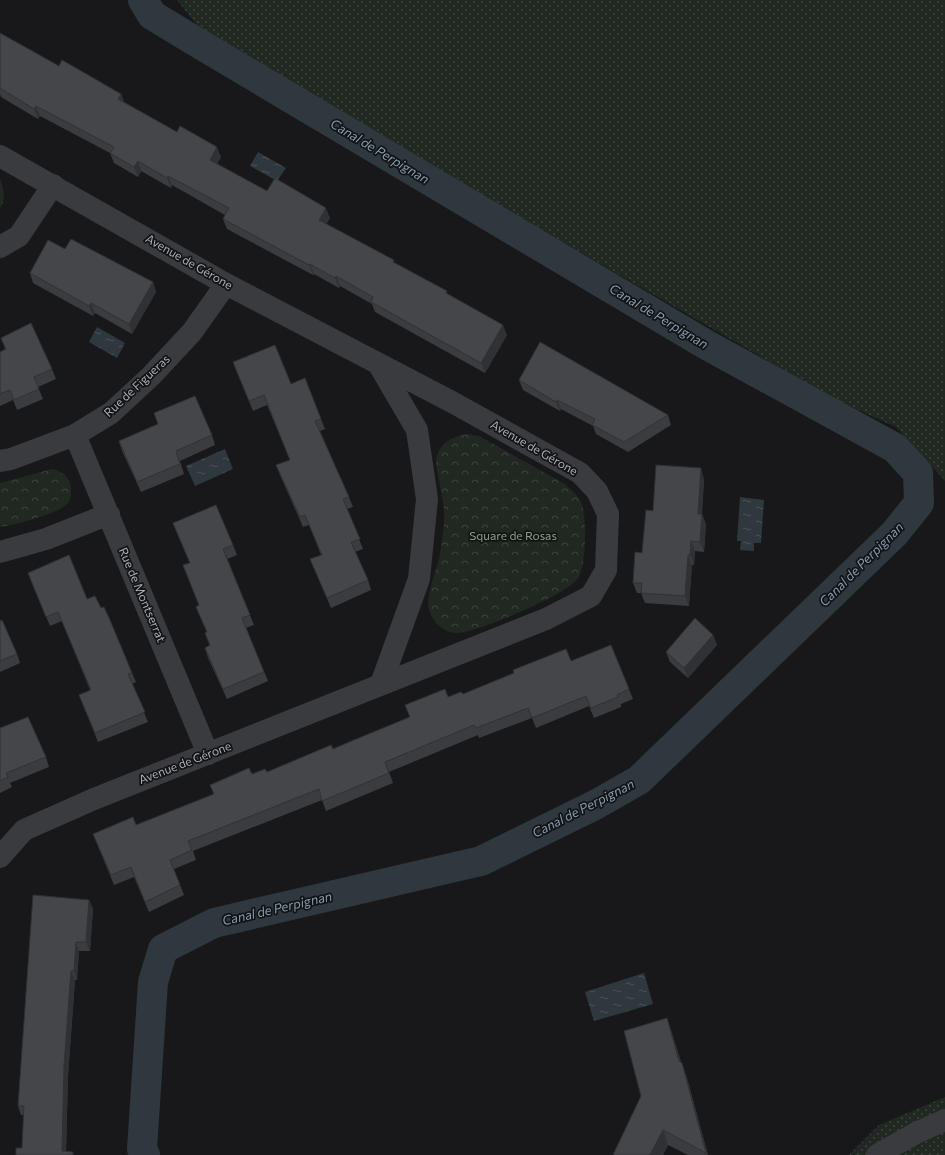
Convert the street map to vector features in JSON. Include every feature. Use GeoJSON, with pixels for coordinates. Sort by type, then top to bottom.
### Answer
{"type":"FeatureCollection","features":[{"type":"Feature","properties":{"kind":"street","name":"Avenue de Gérone"},"geometry":{"type":"LineString","coordinates":[[0,156],[53,184],[226,284],[452,402],[580,473],[597,491],[608,514],[606,570],[591,596],[546,619],[94,798],[24,830],[0,857]]}},
{"type":"Feature","properties":{"kind":"street"},"geometry":{"type":"LineString","coordinates":[[0,247],[19,236],[53,184]]}},
{"type":"Feature","properties":{"kind":"street","name":"Rue de Figueras"},"geometry":{"type":"LineString","coordinates":[[0,461],[11,460],[75,435],[111,413],[151,376],[192,332],[226,284]]}},
{"type":"Feature","properties":{"kind":"street"},"geometry":{"type":"LineString","coordinates":[[379,365],[417,430],[427,499],[419,579],[381,684]]}},
{"type":"Feature","properties":{"kind":"street","name":"Rue de Montserrat"},"geometry":{"type":"LineString","coordinates":[[75,435],[208,754]]}},
{"type":"Feature","properties":{"kind":"street"},"geometry":{"type":"LineString","coordinates":[[0,552],[46,539],[109,514]]}},
{"type":"Feature","properties":{"kind":"street"},"geometry":{"type":"LineString","coordinates":[[877,1155],[916,1133],[945,1120]]}},
{"type":"Feature","properties":{"kind":"green space"},"geometry":{"type":"Polygon","coordinates":[[[177,0],[945,0],[945,481],[896,427],[834,399],[205,35],[177,0]]]}},
{"type":"Feature","properties":{"kind":"green space"},"geometry":{"type":"Polygon","coordinates":[[[0,179],[4,194],[0,209],[0,179]]]}},
{"type":"Feature","properties":{"kind":"green space","name":"Square de Rosas"},"geometry":{"type":"Polygon","coordinates":[[[467,434],[479,436],[565,484],[574,492],[580,499],[583,508],[585,548],[580,575],[566,589],[536,605],[498,621],[466,632],[452,633],[439,626],[431,614],[428,603],[430,590],[439,559],[444,522],[444,511],[436,460],[443,445],[451,439],[467,434]]]}},
{"type":"Feature","properties":{"kind":"green space"},"geometry":{"type":"Polygon","coordinates":[[[52,469],[64,474],[68,478],[71,491],[68,503],[56,511],[46,515],[0,527],[0,483],[52,469]]]}},
{"type":"Feature","properties":{"kind":"green space"},"geometry":{"type":"Polygon","coordinates":[[[945,1097],[945,1155],[849,1155],[879,1125],[945,1097]]]}},
{"type":"Feature","properties":{"kind":"water"},"geometry":{"type":"Polygon","coordinates":[[[258,152],[286,168],[277,181],[250,166],[258,152]]]}},
{"type":"Feature","properties":{"kind":"water"},"geometry":{"type":"Polygon","coordinates":[[[97,327],[125,343],[117,358],[89,342],[97,327]]]}},
{"type":"Feature","properties":{"kind":"water"},"geometry":{"type":"Polygon","coordinates":[[[225,449],[233,469],[195,486],[186,466],[225,449]]]}},
{"type":"Feature","properties":{"kind":"water"},"geometry":{"type":"Polygon","coordinates":[[[740,497],[764,500],[761,543],[754,543],[754,551],[740,550],[741,541],[737,541],[740,497]]]}},
{"type":"Feature","properties":{"kind":"water"},"geometry":{"type":"Polygon","coordinates":[[[644,973],[653,1004],[594,1021],[585,992],[644,973]]]}},
{"type":"Feature","properties":{"kind":"building"},"geometry":{"type":"Polygon","coordinates":[[[0,33],[59,66],[62,60],[121,94],[118,99],[177,132],[180,126],[217,147],[210,160],[267,191],[275,178],[326,208],[319,220],[394,260],[393,262],[447,291],[446,293],[503,325],[481,363],[371,302],[373,297],[336,276],[335,278],[310,264],[309,265],[223,219],[229,208],[168,176],[167,178],[138,161],[134,167],[110,153],[114,147],[36,106],[34,109],[0,88],[0,33]]]}},
{"type":"Feature","properties":{"kind":"building"},"geometry":{"type":"Polygon","coordinates":[[[71,239],[153,282],[129,324],[91,303],[89,306],[30,273],[48,240],[65,249],[71,239]]]}},
{"type":"Feature","properties":{"kind":"building"},"geometry":{"type":"Polygon","coordinates":[[[31,323],[52,369],[34,377],[39,389],[14,400],[10,390],[0,394],[0,352],[6,349],[1,338],[31,323]]]}},
{"type":"Feature","properties":{"kind":"building"},"geometry":{"type":"Polygon","coordinates":[[[540,342],[668,415],[624,442],[592,425],[595,419],[557,400],[556,402],[519,380],[540,342]]]}},
{"type":"Feature","properties":{"kind":"building"},"geometry":{"type":"Polygon","coordinates":[[[275,345],[291,384],[305,378],[321,419],[315,421],[349,497],[343,499],[360,539],[351,542],[368,580],[327,598],[310,559],[322,555],[305,515],[300,517],[276,465],[290,460],[264,395],[249,401],[233,362],[275,345]]]}},
{"type":"Feature","properties":{"kind":"building"},"geometry":{"type":"Polygon","coordinates":[[[195,396],[212,435],[176,451],[180,464],[137,482],[119,441],[158,424],[154,413],[195,396]]]}},
{"type":"Feature","properties":{"kind":"building"},"geometry":{"type":"Polygon","coordinates":[[[656,465],[701,468],[698,514],[702,514],[700,542],[691,541],[690,555],[688,555],[685,596],[641,593],[642,583],[633,583],[635,552],[642,553],[646,510],[653,511],[656,465]]]}},
{"type":"Feature","properties":{"kind":"building"},"geometry":{"type":"Polygon","coordinates":[[[216,505],[233,545],[223,549],[250,615],[242,618],[264,672],[223,689],[205,648],[210,645],[205,633],[207,632],[196,607],[199,605],[183,565],[190,563],[173,523],[216,505]]]}},
{"type":"Feature","properties":{"kind":"building"},"geometry":{"type":"Polygon","coordinates":[[[69,555],[87,599],[95,596],[101,608],[104,607],[132,673],[128,674],[145,712],[95,733],[79,695],[91,690],[58,612],[46,617],[28,573],[69,555]]]}},
{"type":"Feature","properties":{"kind":"building"},"geometry":{"type":"Polygon","coordinates":[[[695,618],[713,635],[684,668],[666,652],[695,618]]]}},
{"type":"Feature","properties":{"kind":"building"},"geometry":{"type":"Polygon","coordinates":[[[2,620],[17,654],[0,661],[0,621],[2,620]]]}},
{"type":"Feature","properties":{"kind":"building"},"geometry":{"type":"Polygon","coordinates":[[[611,645],[629,689],[617,695],[618,697],[591,708],[586,696],[532,718],[528,708],[476,728],[474,725],[385,762],[389,773],[322,801],[319,789],[188,841],[192,850],[170,860],[180,885],[145,902],[131,867],[111,875],[93,834],[133,817],[136,825],[214,794],[210,785],[249,768],[252,774],[265,769],[267,772],[331,745],[333,749],[410,717],[405,705],[445,689],[448,697],[461,692],[463,694],[514,673],[513,670],[566,649],[571,661],[611,645]]]}},
{"type":"Feature","properties":{"kind":"building"},"geometry":{"type":"Polygon","coordinates":[[[28,717],[46,757],[6,773],[8,777],[0,781],[0,728],[28,717]]]}},
{"type":"Feature","properties":{"kind":"building"},"geometry":{"type":"Polygon","coordinates":[[[33,895],[89,900],[86,942],[76,942],[74,971],[71,971],[64,1066],[62,1151],[73,1152],[73,1155],[16,1155],[16,1148],[22,1148],[24,1106],[18,1106],[33,895]]]}},
{"type":"Feature","properties":{"kind":"building"},"geometry":{"type":"Polygon","coordinates":[[[667,1018],[679,1061],[682,1063],[706,1153],[663,1130],[650,1155],[613,1155],[641,1096],[624,1031],[667,1018]]]}},
{"type":"Feature","properties":{"kind":"waterway","name":"Canal de Perpignan"},"geometry":{"type":"LineString","coordinates":[[143,0],[152,15],[193,40],[705,344],[895,448],[918,473],[919,503],[894,534],[639,780],[595,805],[481,861],[214,923],[163,949],[153,982],[142,1149],[145,1155]]}}]}
